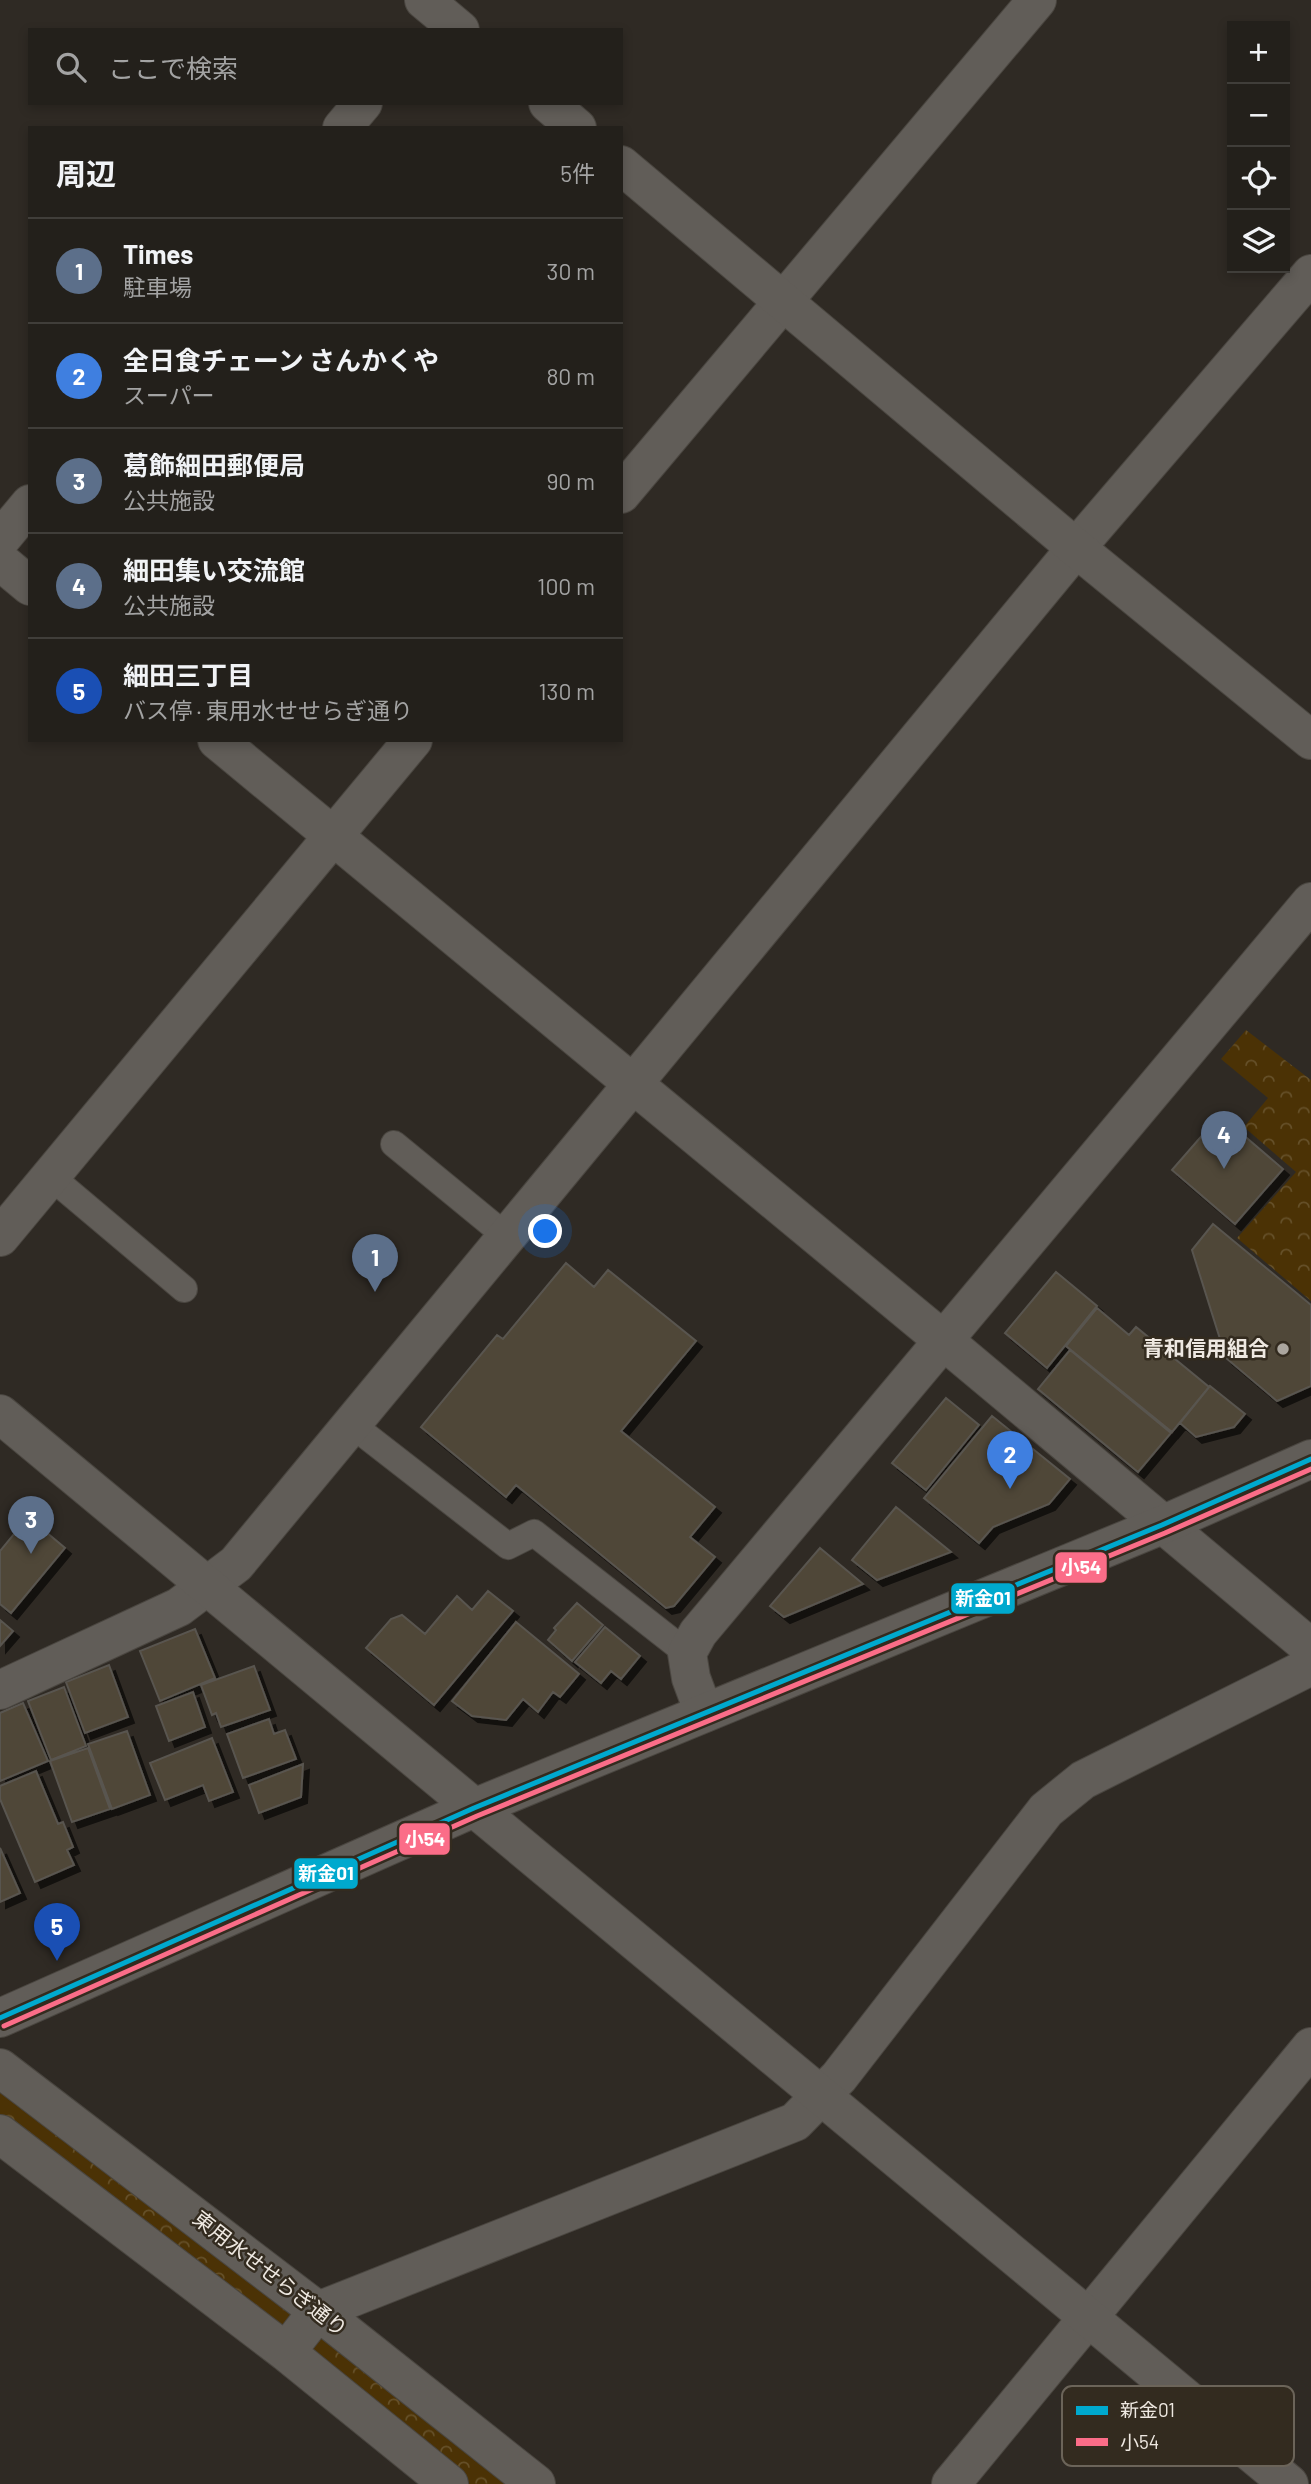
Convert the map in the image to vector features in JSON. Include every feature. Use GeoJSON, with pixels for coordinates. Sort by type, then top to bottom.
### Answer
{"type":"FeatureCollection","features":[{"type":"Feature","properties":{"kind":"street"},"geometry":{"type":"LineString","coordinates":[[623,492],[1037,0]]}},
{"type":"Feature","properties":{"kind":"street"},"geometry":{"type":"LineString","coordinates":[[344,126],[361,105]]}},
{"type":"Feature","properties":{"kind":"street"},"geometry":{"type":"LineString","coordinates":[[550,105],[575,126]]}},
{"type":"Feature","properties":{"kind":"street"},"geometry":{"type":"LineString","coordinates":[[623,167],[1076,548],[1311,740]]}},
{"type":"Feature","properties":{"kind":"street"},"geometry":{"type":"LineString","coordinates":[[0,1690],[179,1607],[236,1563],[1076,548],[1311,274]]}},
{"type":"Feature","properties":{"kind":"street"},"geometry":{"type":"LineString","coordinates":[[0,540],[28,506]]}},
{"type":"Feature","properties":{"kind":"street"},"geometry":{"type":"LineString","coordinates":[[0,561],[28,584]]}},
{"type":"Feature","properties":{"kind":"street"},"geometry":{"type":"LineString","coordinates":[[220,742],[1311,1648]]}},
{"type":"Feature","properties":{"kind":"street"},"geometry":{"type":"LineString","coordinates":[[0,1237],[411,742]]}},
{"type":"Feature","properties":{"kind":"street"},"geometry":{"type":"LineString","coordinates":[[704,1713],[691,1678],[688,1653],[698,1633],[1311,902]]}},
{"type":"Feature","properties":{"kind":"street"},"geometry":{"type":"LineString","coordinates":[[0,1414],[1170,2386]]}},
{"type":"Feature","properties":{"kind":"street"},"geometry":{"type":"LineString","coordinates":[[0,2018],[474,1808],[1162,1525],[1311,1459]]}},
{"type":"Feature","properties":{"kind":"street"},"geometry":{"type":"LineString","coordinates":[[286,2352],[318,2311],[795,2122],[822,2096],[1046,1811],[1083,1780],[1311,1666]]}},
{"type":"Feature","properties":{"kind":"street"},"geometry":{"type":"LineString","coordinates":[[951,2484],[1311,2047]]}},
{"type":"Feature","properties":{"kind":"street","name":"東用水せせらぎ通り"},"geometry":{"type":"LineString","coordinates":[[0,2068],[318,2311],[536,2484]]}},
{"type":"Feature","properties":{"kind":"street"},"geometry":{"type":"LineString","coordinates":[[0,2134],[286,2352],[449,2484]]}},
{"type":"Feature","properties":{"kind":"street"},"geometry":{"type":"LineString","coordinates":[[1267,2466],[1289,2484]]}},
{"type":"Feature","properties":{"kind":"lane"},"geometry":{"type":"LineString","coordinates":[[394,1144],[506,1236]]}},
{"type":"Feature","properties":{"kind":"lane"},"geometry":{"type":"LineString","coordinates":[[50,1176],[184,1289]]}},
{"type":"Feature","properties":{"kind":"lane"},"geometry":{"type":"LineString","coordinates":[[351,1424],[508,1546],[534,1533],[688,1653]]}},
{"type":"Feature","properties":{"kind":"green space"},"geometry":{"type":"Polygon","coordinates":[[[1246,1030],[1311,1080],[1311,1301],[1237,1238],[1296,1172],[1244,1127],[1268,1098],[1221,1059],[1246,1030]]]}},
{"type":"Feature","properties":{"kind":"green space"},"geometry":{"type":"Polygon","coordinates":[[[0,2072],[313,2312],[285,2347],[0,2130],[0,2072]]]}},
{"type":"Feature","properties":{"kind":"green space"},"geometry":{"type":"Polygon","coordinates":[[[318,2317],[529,2484],[457,2484],[292,2351],[318,2317]]]}},
{"type":"Feature","properties":{"kind":"building"},"geometry":{"type":"Polygon","coordinates":[[[1220,1115],[1283,1169],[1235,1224],[1172,1170],[1220,1115]]]}},
{"type":"Feature","properties":{"kind":"building"},"geometry":{"type":"Polygon","coordinates":[[[1213,1224],[1311,1305],[1311,1386],[1277,1401],[1226,1358],[1192,1250],[1213,1224]]]}},
{"type":"Feature","properties":{"kind":"building"},"geometry":{"type":"Polygon","coordinates":[[[566,1263],[594,1287],[608,1270],[696,1341],[621,1431],[715,1507],[690,1537],[715,1557],[674,1606],[666,1608],[516,1485],[506,1497],[421,1427],[497,1335],[503,1339],[566,1263]]]}},
{"type":"Feature","properties":{"kind":"building"},"geometry":{"type":"Polygon","coordinates":[[[1056,1272],[1097,1306],[1047,1368],[1005,1333],[1056,1272]]]}},
{"type":"Feature","properties":{"kind":"building"},"geometry":{"type":"Polygon","coordinates":[[[1097,1308],[1129,1335],[1136,1327],[1209,1387],[1172,1432],[1066,1346],[1097,1308]]]}},
{"type":"Feature","properties":{"kind":"building"},"geometry":{"type":"Polygon","coordinates":[[[1070,1350],[1171,1433],[1138,1472],[1038,1389],[1070,1350]]]}},
{"type":"Feature","properties":{"kind":"building"},"geometry":{"type":"Polygon","coordinates":[[[1210,1386],[1245,1414],[1234,1427],[1196,1437],[1180,1423],[1210,1386]]]}},
{"type":"Feature","properties":{"kind":"building"},"geometry":{"type":"Polygon","coordinates":[[[946,1398],[979,1425],[926,1490],[892,1463],[946,1398]]]}},
{"type":"Feature","properties":{"kind":"building"},"geometry":{"type":"Polygon","coordinates":[[[992,1416],[1070,1479],[1049,1504],[993,1527],[979,1543],[924,1498],[992,1416]]]}},
{"type":"Feature","properties":{"kind":"building"},"geometry":{"type":"Polygon","coordinates":[[[896,1507],[951,1552],[877,1580],[852,1560],[896,1507]]]}},
{"type":"Feature","properties":{"kind":"building"},"geometry":{"type":"Polygon","coordinates":[[[28,1517],[65,1548],[11,1613],[0,1604],[0,1551],[28,1517]]]}},
{"type":"Feature","properties":{"kind":"building"},"geometry":{"type":"Polygon","coordinates":[[[820,1548],[863,1584],[784,1617],[770,1606],[820,1548]]]}},
{"type":"Feature","properties":{"kind":"building"},"geometry":{"type":"Polygon","coordinates":[[[488,1591],[513,1611],[434,1705],[366,1648],[391,1619],[402,1615],[425,1634],[457,1596],[472,1610],[488,1591]]]}},
{"type":"Feature","properties":{"kind":"building"},"geometry":{"type":"Polygon","coordinates":[[[577,1603],[603,1625],[572,1661],[548,1640],[556,1630],[554,1628],[577,1603]]]}},
{"type":"Feature","properties":{"kind":"building"},"geometry":{"type":"Polygon","coordinates":[[[0,1620],[13,1631],[0,1646],[0,1620]]]}},
{"type":"Feature","properties":{"kind":"building"},"geometry":{"type":"Polygon","coordinates":[[[516,1622],[579,1674],[560,1697],[553,1692],[538,1712],[523,1699],[506,1720],[472,1716],[452,1701],[516,1622]]]}},
{"type":"Feature","properties":{"kind":"building"},"geometry":{"type":"Polygon","coordinates":[[[605,1627],[640,1656],[621,1679],[611,1671],[601,1683],[575,1662],[605,1627]]]}},
{"type":"Feature","properties":{"kind":"building"},"geometry":{"type":"Polygon","coordinates":[[[195,1629],[215,1678],[160,1701],[140,1651],[195,1629]]]}},
{"type":"Feature","properties":{"kind":"building"},"geometry":{"type":"Polygon","coordinates":[[[109,1665],[128,1717],[85,1733],[66,1682],[109,1665]]]}},
{"type":"Feature","properties":{"kind":"building"},"geometry":{"type":"Polygon","coordinates":[[[254,1666],[270,1710],[221,1727],[216,1713],[212,1715],[201,1685],[254,1666]]]}},
{"type":"Feature","properties":{"kind":"building"},"geometry":{"type":"Polygon","coordinates":[[[64,1687],[86,1746],[51,1760],[28,1701],[64,1687]]]}},
{"type":"Feature","properties":{"kind":"building"},"geometry":{"type":"Polygon","coordinates":[[[193,1692],[205,1727],[169,1741],[156,1706],[193,1692]]]}},
{"type":"Feature","properties":{"kind":"building"},"geometry":{"type":"Polygon","coordinates":[[[23,1703],[48,1761],[0,1781],[0,1713],[23,1703]]]}},
{"type":"Feature","properties":{"kind":"building"},"geometry":{"type":"Polygon","coordinates":[[[269,1719],[274,1734],[285,1730],[296,1759],[243,1778],[227,1734],[269,1719]]]}},
{"type":"Feature","properties":{"kind":"building"},"geometry":{"type":"Polygon","coordinates":[[[127,1731],[150,1795],[112,1809],[88,1744],[127,1731]]]}},
{"type":"Feature","properties":{"kind":"building"},"geometry":{"type":"Polygon","coordinates":[[[212,1738],[233,1792],[209,1801],[203,1785],[165,1800],[150,1763],[212,1738]]]}},
{"type":"Feature","properties":{"kind":"building"},"geometry":{"type":"Polygon","coordinates":[[[88,1748],[110,1809],[72,1822],[50,1761],[88,1748]]]}},
{"type":"Feature","properties":{"kind":"building"},"geometry":{"type":"Polygon","coordinates":[[[303,1764],[301,1797],[259,1813],[249,1785],[303,1764]]]}},
{"type":"Feature","properties":{"kind":"building"},"geometry":{"type":"Polygon","coordinates":[[[36,1771],[58,1824],[63,1822],[73,1847],[67,1850],[74,1865],[35,1882],[0,1799],[0,1786],[36,1771]]]}},
{"type":"Feature","properties":{"kind":"building"},"geometry":{"type":"Polygon","coordinates":[[[0,1848],[20,1893],[0,1902],[0,1848]]]}},
{"type":"Feature","properties":{"kind":"transit line","name":"新金01"},"geometry":{"type":"LineString","coordinates":[[0,2018],[474,1808],[1162,1525],[1311,1459]]}},
{"type":"Feature","properties":{"kind":"transit line","name":"小54"},"geometry":{"type":"LineString","coordinates":[[4,2026],[477,1816],[1165,1533],[1311,1469]]}},
{"type":"Feature","properties":{"kind":"place","name":"細田集い交流館"},"geometry":{"type":"Point","coordinates":[1224,1169]}},
{"type":"Feature","properties":{"kind":"place","name":"Times"},"geometry":{"type":"Point","coordinates":[375,1292]}},
{"type":"Feature","properties":{"kind":"place","name":"青和信用組合"},"geometry":{"type":"Point","coordinates":[1283,1349]}},
{"type":"Feature","properties":{"kind":"place","name":"全日食チェーン さんかくや"},"geometry":{"type":"Point","coordinates":[1010,1489]}},
{"type":"Feature","properties":{"kind":"place","name":"葛飾細田郵便局"},"geometry":{"type":"Point","coordinates":[31,1554]}},
{"type":"Feature","properties":{"kind":"place","name":"細田三丁目"},"geometry":{"type":"Point","coordinates":[57,1961]}}]}
